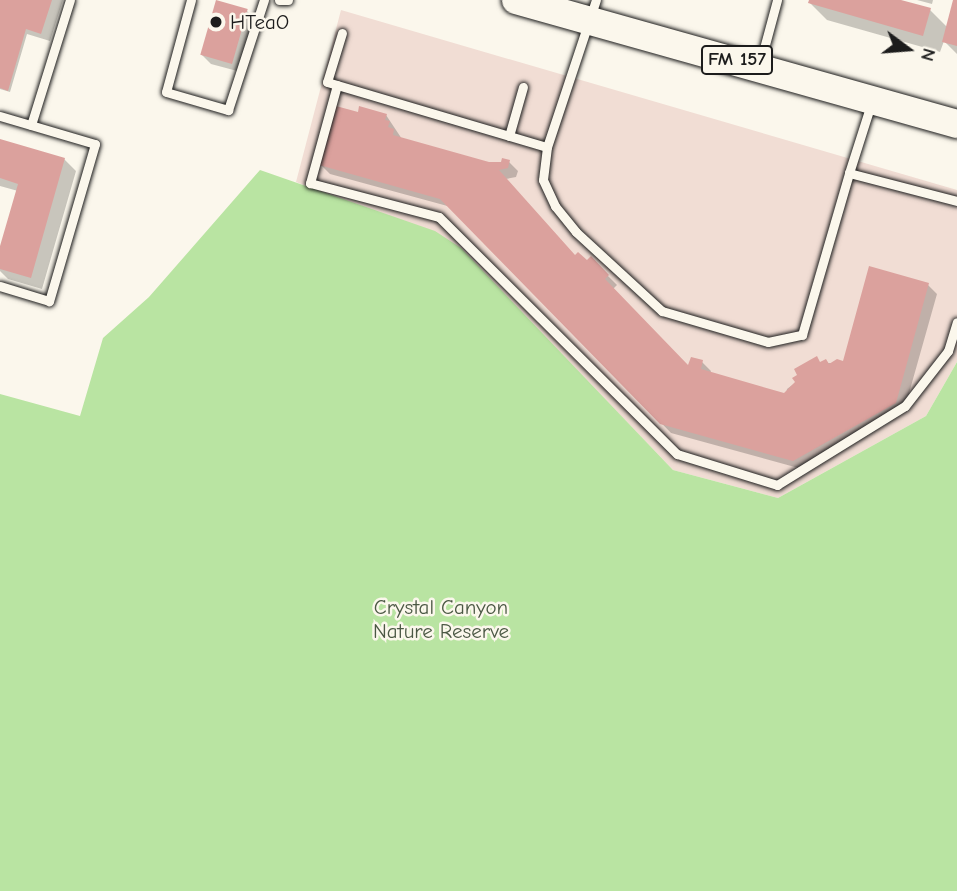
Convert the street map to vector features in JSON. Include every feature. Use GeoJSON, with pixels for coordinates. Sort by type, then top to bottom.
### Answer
{"type":"FeatureCollection","features":[{"type":"Feature","properties":{"kind":"main road","name":"FM 157"},"geometry":{"type":"LineString","coordinates":[[516,0],[593,11],[765,68],[957,124]]}},
{"type":"Feature","properties":{"kind":"lane"},"geometry":{"type":"LineString","coordinates":[[31,125],[70,0]]}},
{"type":"Feature","properties":{"kind":"lane"},"geometry":{"type":"LineString","coordinates":[[191,0],[166,92],[228,110],[264,0]]}},
{"type":"Feature","properties":{"kind":"lane"},"geometry":{"type":"LineString","coordinates":[[279,0],[288,0]]}},
{"type":"Feature","properties":{"kind":"lane"},"geometry":{"type":"LineString","coordinates":[[765,68],[763,52],[777,0]]}},
{"type":"Feature","properties":{"kind":"lane"},"geometry":{"type":"LineString","coordinates":[[593,11],[547,148],[543,180],[555,206],[576,232],[662,311],[768,342],[802,335],[872,99]]}},
{"type":"Feature","properties":{"kind":"lane"},"geometry":{"type":"LineString","coordinates":[[342,33],[327,82],[547,148]]}},
{"type":"Feature","properties":{"kind":"lane"},"geometry":{"type":"LineString","coordinates":[[337,85],[310,183],[439,217],[677,454],[777,485],[905,406],[948,351],[957,322]]}},
{"type":"Feature","properties":{"kind":"lane"},"geometry":{"type":"LineString","coordinates":[[509,136],[523,87]]}},
{"type":"Feature","properties":{"kind":"lane"},"geometry":{"type":"LineString","coordinates":[[0,116],[95,144],[49,301],[0,286]]}},
{"type":"Feature","properties":{"kind":"lane"},"geometry":{"type":"LineString","coordinates":[[849,173],[957,201]]}},
{"type":"Feature","properties":{"kind":"shaded area"},"geometry":{"type":"Polygon","coordinates":[[[341,10],[957,190],[957,362],[926,416],[778,498],[673,470],[460,248],[296,182],[341,10]]]}},
{"type":"Feature","properties":{"kind":"green space","name":"Crystal Canyon Nature Reserve"},"geometry":{"type":"Polygon","coordinates":[[[260,170],[435,231],[461,248],[673,470],[778,498],[926,416],[957,362],[957,891],[0,891],[0,394],[80,416],[103,338],[149,297],[260,170]]]}},
{"type":"Feature","properties":{"kind":"building"},"geometry":{"type":"Polygon","coordinates":[[[0,0],[52,0],[41,34],[26,29],[8,91],[0,88],[0,0]]]}},
{"type":"Feature","properties":{"kind":"building"},"geometry":{"type":"Polygon","coordinates":[[[216,0],[248,9],[232,64],[200,55],[216,0]]]}},
{"type":"Feature","properties":{"kind":"building"},"geometry":{"type":"Polygon","coordinates":[[[809,0],[901,0],[931,8],[923,36],[808,3],[809,0]]]}},
{"type":"Feature","properties":{"kind":"building"},"geometry":{"type":"Polygon","coordinates":[[[953,0],[957,0],[957,46],[942,42],[953,0]]]}},
{"type":"Feature","properties":{"kind":"building"},"geometry":{"type":"Polygon","coordinates":[[[336,106],[358,112],[359,106],[387,114],[385,120],[390,121],[388,127],[394,129],[393,135],[489,162],[501,162],[502,158],[510,160],[508,168],[499,170],[575,255],[578,252],[587,260],[591,256],[609,275],[605,279],[688,365],[691,357],[703,360],[701,369],[784,393],[795,382],[792,378],[797,375],[794,369],[817,356],[820,362],[826,359],[829,364],[837,359],[843,361],[869,266],[929,283],[896,403],[793,461],[660,424],[440,199],[319,165],[336,106]]]}},
{"type":"Feature","properties":{"kind":"building"},"geometry":{"type":"Polygon","coordinates":[[[0,139],[65,158],[31,278],[0,269],[0,246],[18,184],[0,178],[0,139]]]}},
{"type":"Feature","properties":{"kind":"place","name":"HTeaO"},"geometry":{"type":"Point","coordinates":[216,22]}}]}
